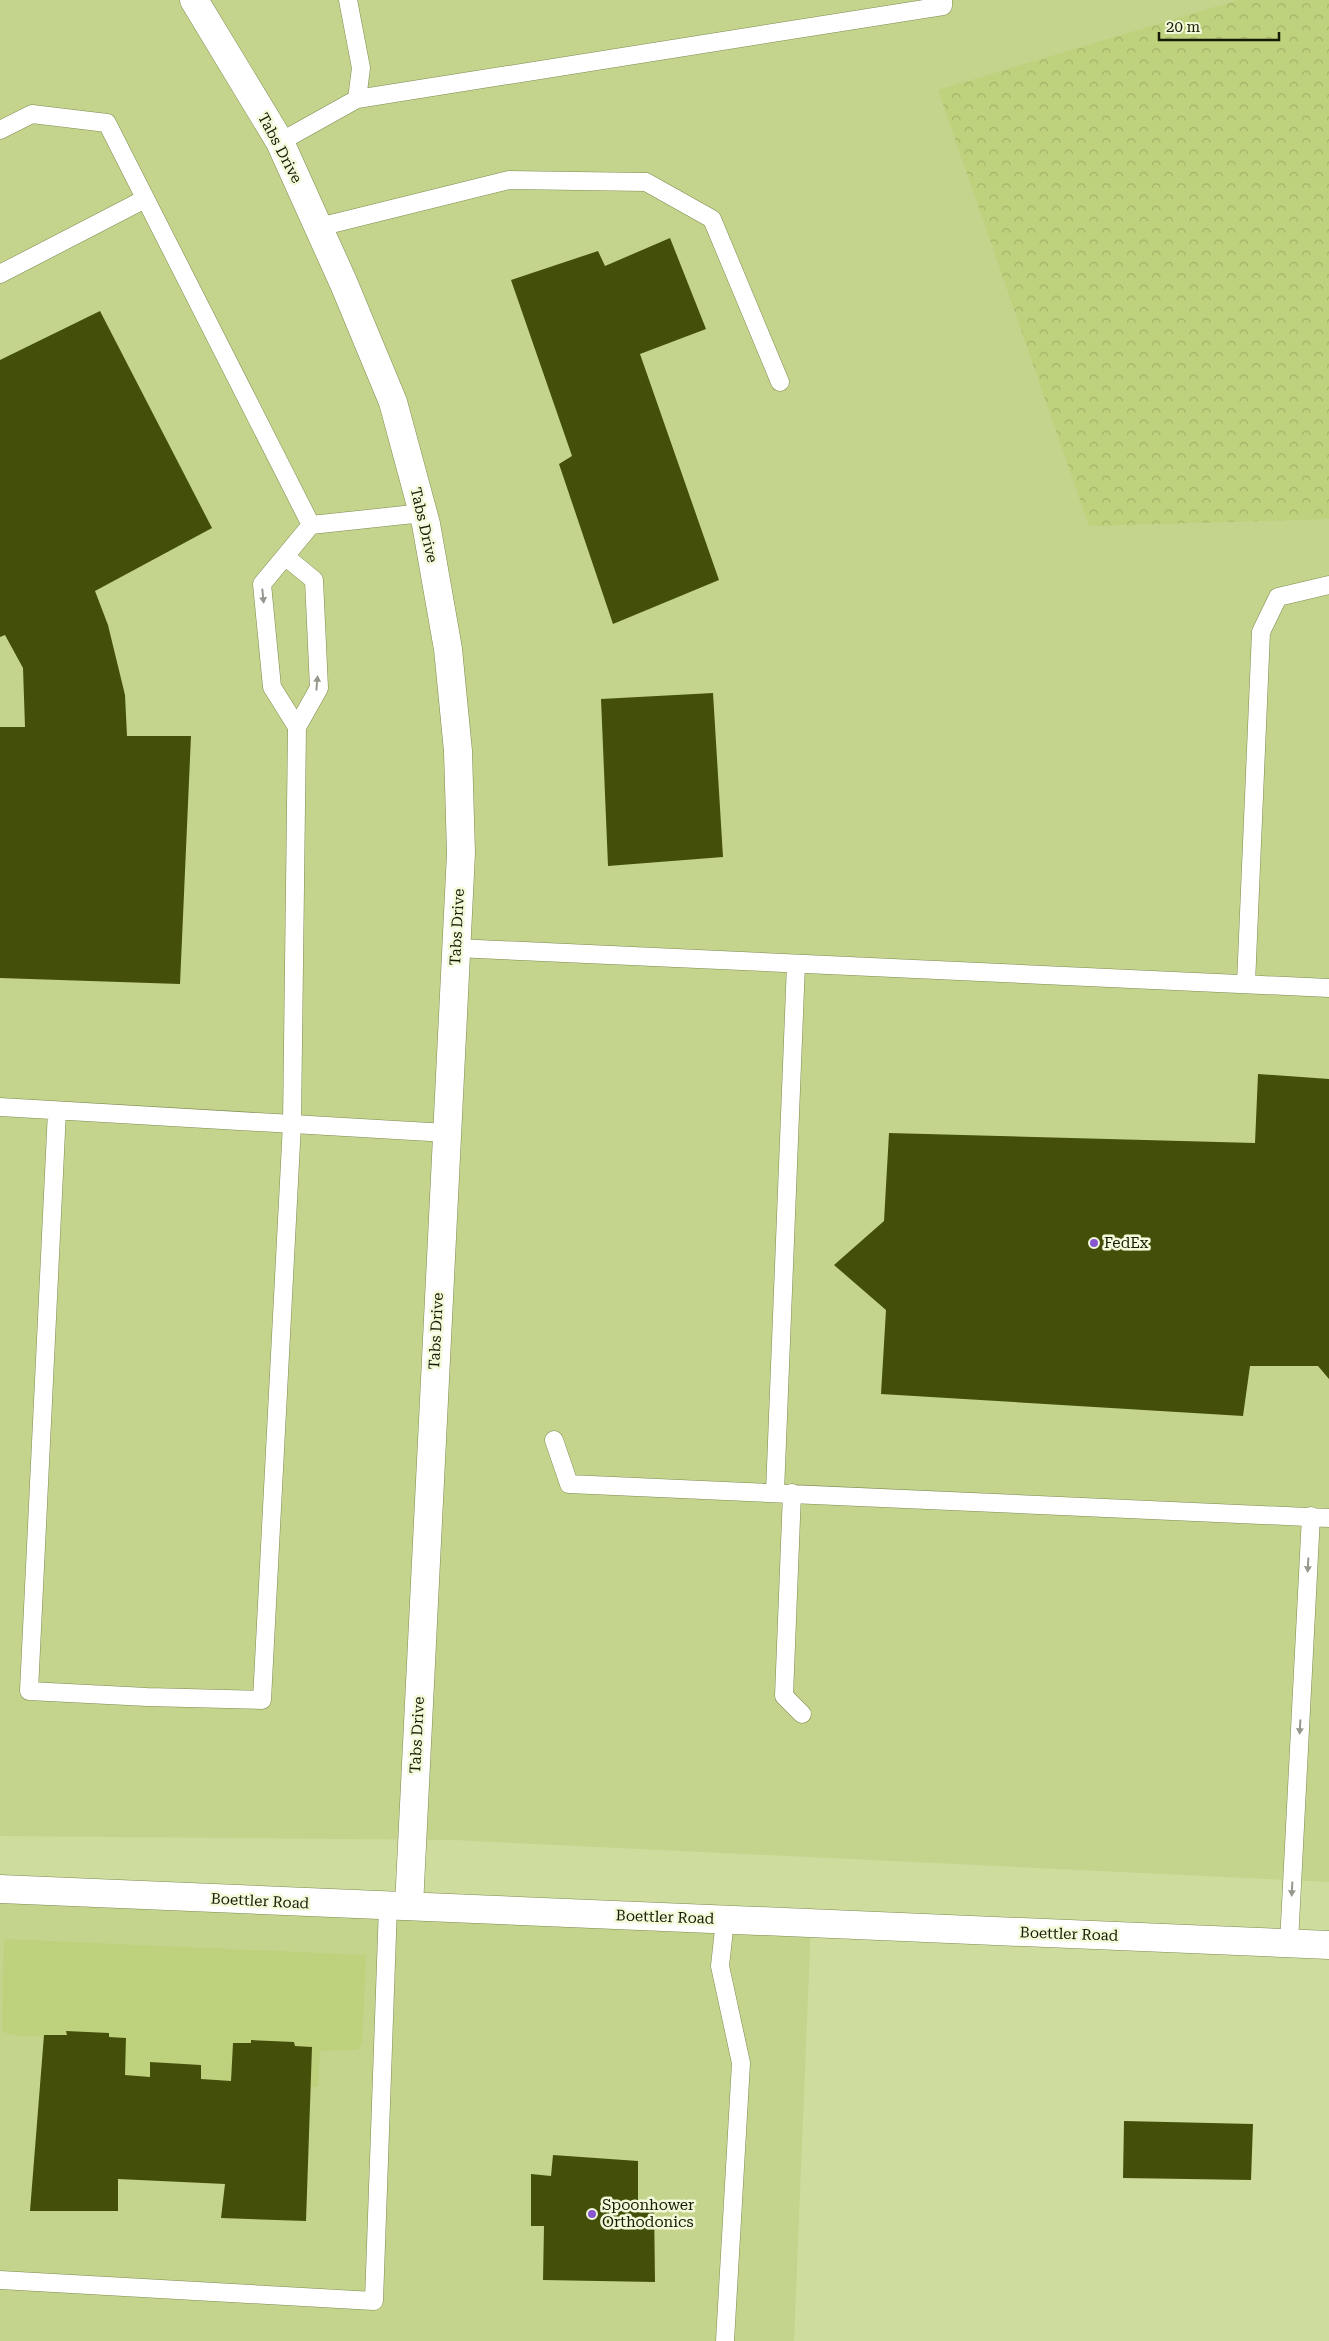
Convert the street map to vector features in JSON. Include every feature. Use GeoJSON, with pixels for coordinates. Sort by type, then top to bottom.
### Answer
{"type":"FeatureCollection","features":[{"type":"Feature","properties":{"kind":"street","name":"Tabs Drive"},"geometry":{"type":"LineString","coordinates":[[194,0],[280,142],[319,227],[393,402],[422,513],[448,650],[458,751],[461,853],[447,1133],[398,1906]]}},
{"type":"Feature","properties":{"kind":"street","name":"Boettler Road"},"geometry":{"type":"LineString","coordinates":[[0,1889],[1329,1945]]}},
{"type":"Feature","properties":{"kind":"lane"},"geometry":{"type":"LineString","coordinates":[[348,0],[362,68],[357,99]]}},
{"type":"Feature","properties":{"kind":"lane"},"geometry":{"type":"LineString","coordinates":[[280,142],[357,99],[943,6],[943,0]]}},
{"type":"Feature","properties":{"kind":"lane"},"geometry":{"type":"LineString","coordinates":[[0,130],[32,114],[107,123],[311,525]]}},
{"type":"Feature","properties":{"kind":"lane"},"geometry":{"type":"LineString","coordinates":[[319,227],[509,180],[646,182],[712,220],[780,382]]}},
{"type":"Feature","properties":{"kind":"lane"},"geometry":{"type":"LineString","coordinates":[[0,274],[145,199]]}},
{"type":"Feature","properties":{"kind":"lane"},"geometry":{"type":"LineString","coordinates":[[297,727],[272,687],[262,584],[311,525],[422,513]]}},
{"type":"Feature","properties":{"kind":"lane"},"geometry":{"type":"LineString","coordinates":[[57,1111],[29,1690],[127,1696],[262,1700],[292,1124],[297,727],[319,688],[314,580],[286,557]]}},
{"type":"Feature","properties":{"kind":"lane"},"geometry":{"type":"LineString","coordinates":[[1246,984],[1261,632],[1278,597],[1329,586]]}},
{"type":"Feature","properties":{"kind":"lane"},"geometry":{"type":"LineString","coordinates":[[456,948],[736,959],[796,964],[1329,988]]}},
{"type":"Feature","properties":{"kind":"lane"},"geometry":{"type":"LineString","coordinates":[[796,964],[783,1492],[784,1696],[802,1714]]}},
{"type":"Feature","properties":{"kind":"lane"},"geometry":{"type":"LineString","coordinates":[[0,1107],[447,1133]]}},
{"type":"Feature","properties":{"kind":"lane"},"geometry":{"type":"LineString","coordinates":[[554,1440],[569,1484],[783,1492],[1329,1518]]}},
{"type":"Feature","properties":{"kind":"lane"},"geometry":{"type":"LineString","coordinates":[[1290,1944],[1311,1516]]}},
{"type":"Feature","properties":{"kind":"lane"},"geometry":{"type":"LineString","coordinates":[[0,2280],[374,2301],[398,1906]]}},
{"type":"Feature","properties":{"kind":"lane"},"geometry":{"type":"LineString","coordinates":[[725,1920],[720,1966],[741,2063],[725,2341]]}},
{"type":"Feature","properties":{"kind":"shaded area"},"geometry":{"type":"Polygon","coordinates":[[[0,0],[1329,0],[1329,1882],[453,1840],[0,1836],[0,0]]]}},
{"type":"Feature","properties":{"kind":"shaded area"},"geometry":{"type":"Polygon","coordinates":[[[0,1889],[811,1923],[794,2341],[0,2341],[0,1889]]]}},
{"type":"Feature","properties":{"kind":"green space"},"geometry":{"type":"Polygon","coordinates":[[[1238,0],[1329,0],[1329,519],[1089,526],[938,90],[1238,0]]]}},
{"type":"Feature","properties":{"kind":"green space"},"geometry":{"type":"Polygon","coordinates":[[[4,1939],[366,1955],[362,2043],[359,2049],[354,2050],[320,2051],[318,2087],[311,2087],[312,2047],[295,2046],[294,2042],[252,2040],[251,2043],[233,2043],[231,2081],[201,2079],[201,2065],[150,2062],[150,2077],[125,2075],[126,2038],[109,2037],[108,2033],[67,2031],[67,2035],[25,2036],[2,2031],[4,1939]]]}},
{"type":"Feature","properties":{"kind":"building"},"geometry":{"type":"Polygon","coordinates":[[[670,238],[706,329],[640,354],[719,580],[613,624],[559,464],[572,456],[511,280],[598,251],[605,266],[670,238]]]}},
{"type":"Feature","properties":{"kind":"building"},"geometry":{"type":"Polygon","coordinates":[[[100,311],[212,528],[95,591],[108,625],[125,695],[127,736],[191,736],[180,984],[0,978],[0,727],[25,727],[23,668],[5,635],[0,637],[0,360],[100,311]]]}},
{"type":"Feature","properties":{"kind":"building"},"geometry":{"type":"Polygon","coordinates":[[[713,693],[723,857],[608,866],[601,699],[713,693]]]}},
{"type":"Feature","properties":{"kind":"building","name":"FedEx"},"geometry":{"type":"Polygon","coordinates":[[[1258,1074],[1329,1079],[1329,1379],[1318,1366],[1250,1366],[1243,1416],[881,1394],[886,1310],[834,1265],[884,1221],[889,1133],[1255,1143],[1258,1074]]]}},
{"type":"Feature","properties":{"kind":"building"},"geometry":{"type":"Polygon","coordinates":[[[66,2031],[109,2033],[109,2037],[126,2038],[125,2075],[150,2077],[150,2062],[201,2065],[201,2079],[231,2081],[233,2043],[251,2043],[251,2040],[294,2042],[295,2046],[312,2047],[306,2221],[221,2218],[225,2184],[118,2179],[118,2211],[30,2211],[44,2035],[67,2035],[66,2031]]]}},
{"type":"Feature","properties":{"kind":"building"},"geometry":{"type":"Polygon","coordinates":[[[1124,2121],[1253,2124],[1251,2180],[1123,2178],[1124,2121]]]}},
{"type":"Feature","properties":{"kind":"building","name":"Spoonhower Orthodonics"},"geometry":{"type":"Polygon","coordinates":[[[553,2155],[638,2161],[638,2203],[654,2203],[655,2282],[543,2280],[544,2226],[531,2226],[531,2174],[551,2176],[553,2155]]]}},
{"type":"Feature","properties":{"kind":"place","name":"FedEx"},"geometry":{"type":"Point","coordinates":[1094,1243]}},
{"type":"Feature","properties":{"kind":"place","name":"Spoonhower Orthodonics"},"geometry":{"type":"Point","coordinates":[592,2214]}}]}
